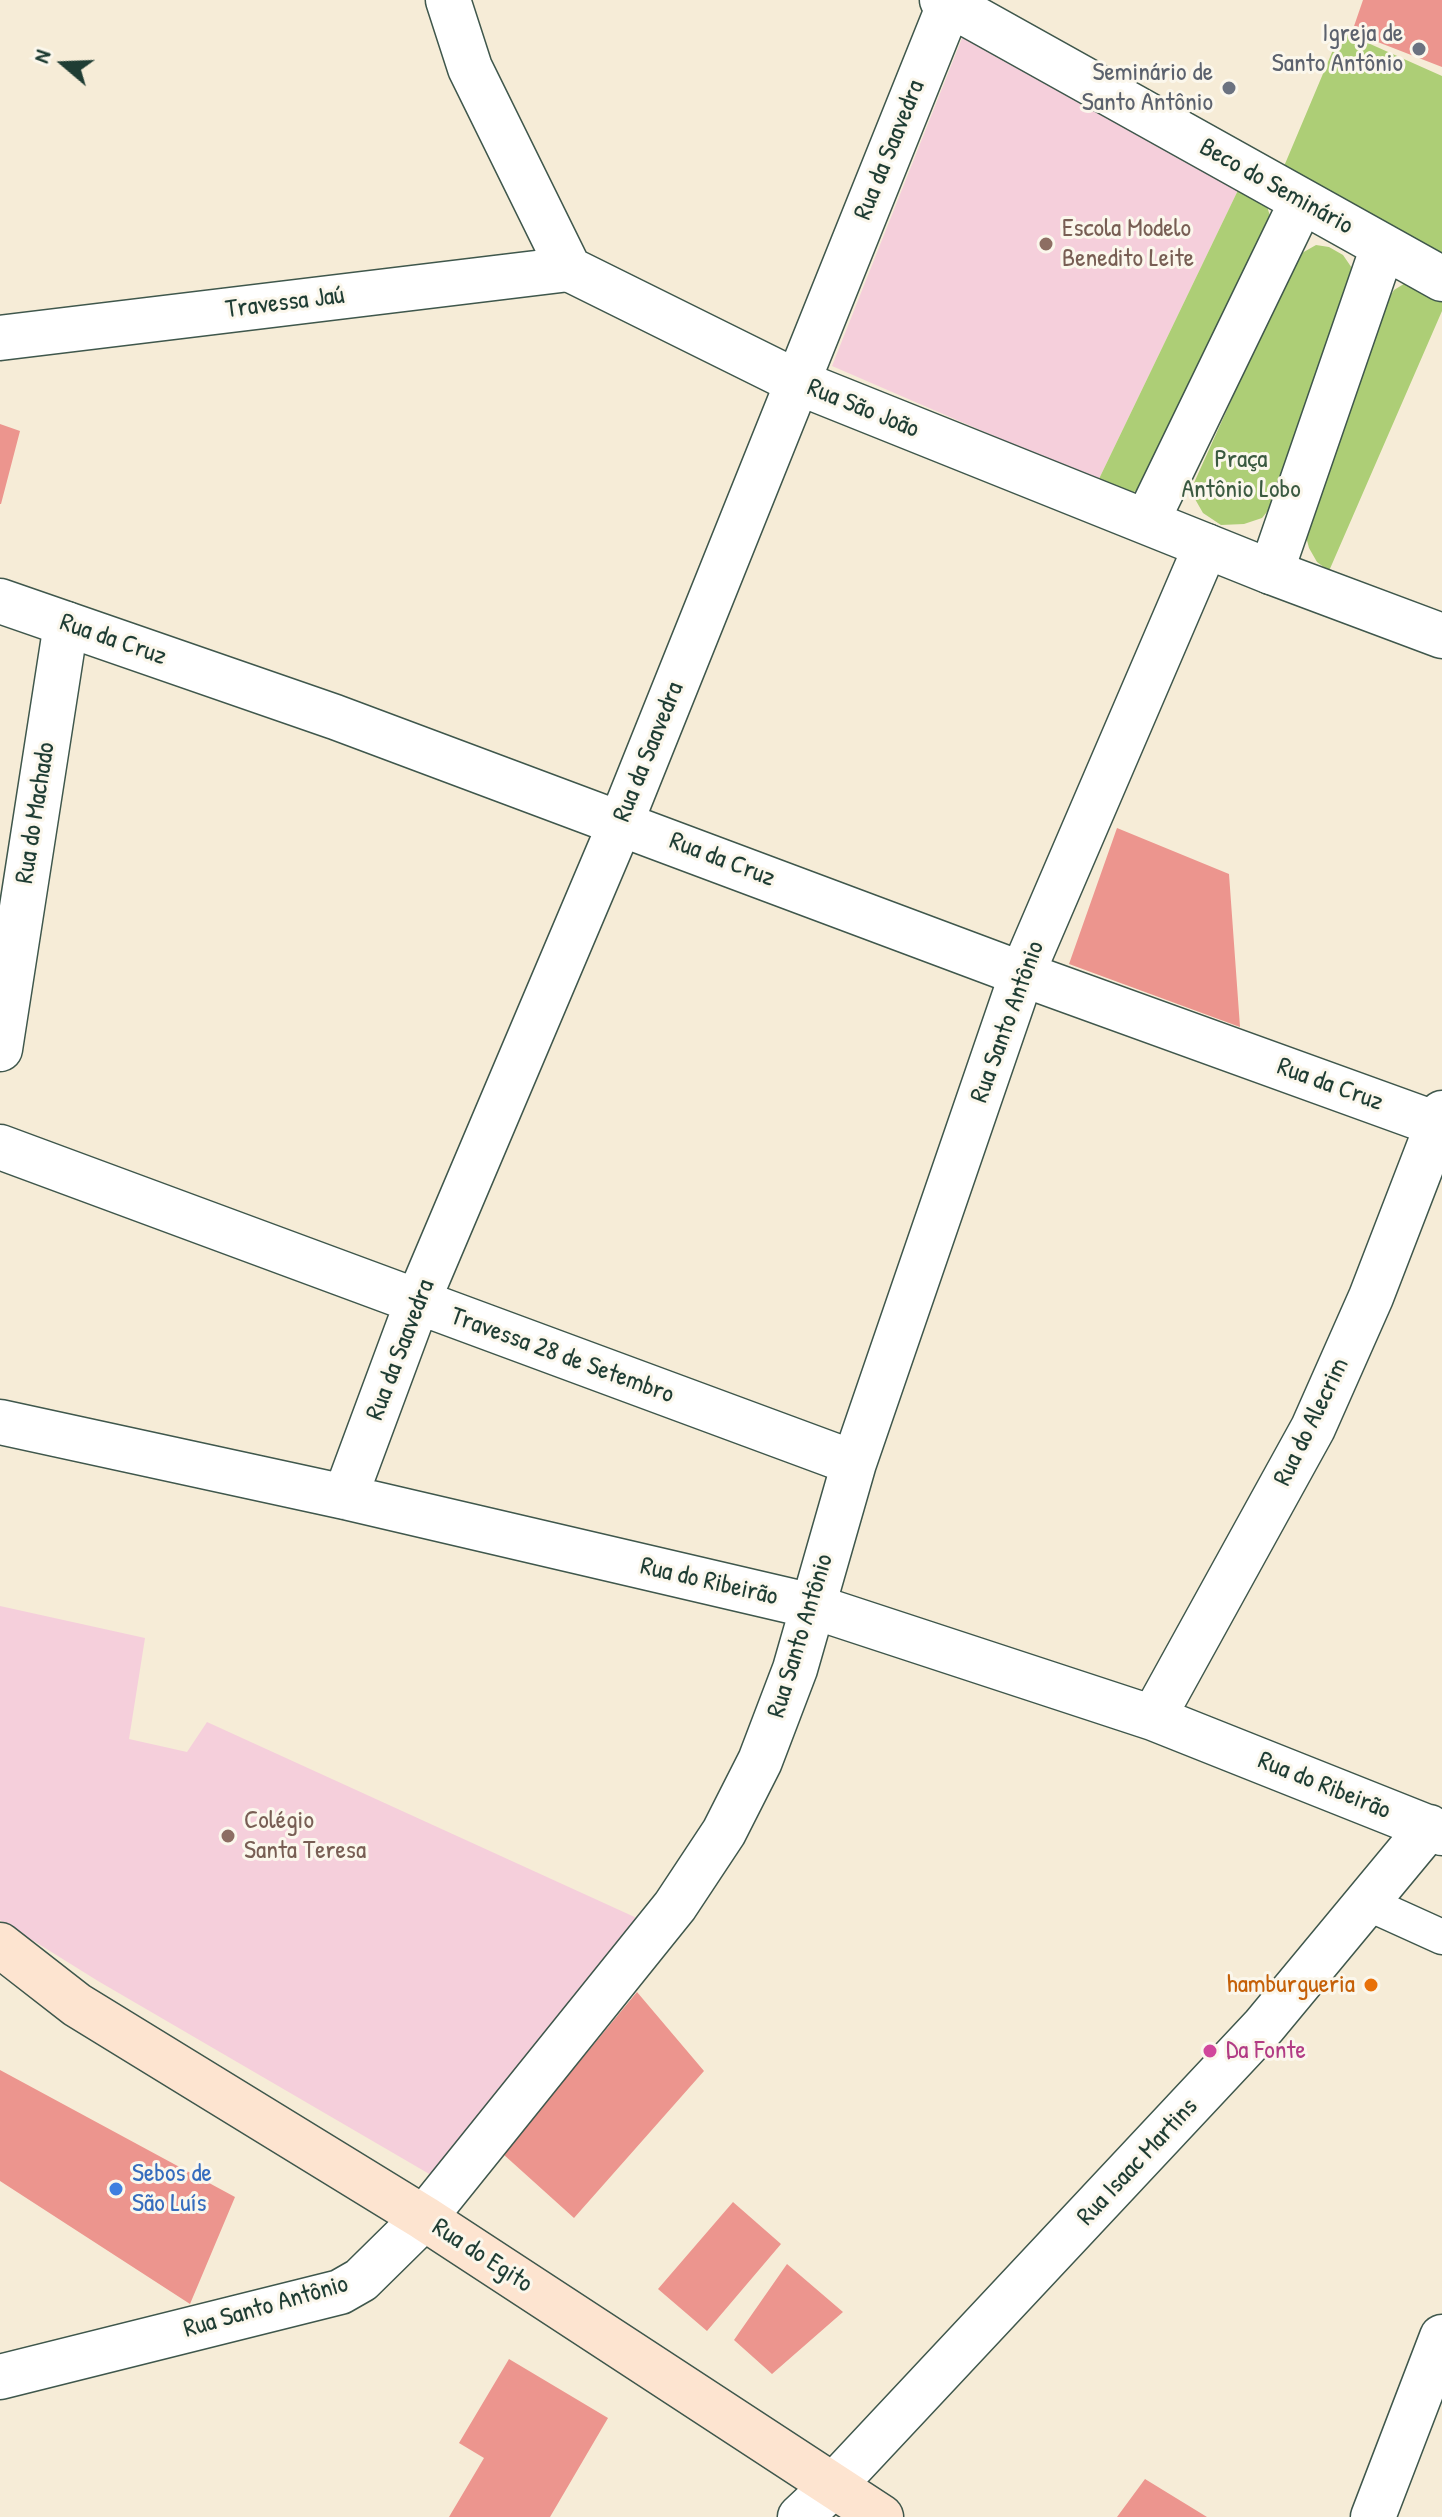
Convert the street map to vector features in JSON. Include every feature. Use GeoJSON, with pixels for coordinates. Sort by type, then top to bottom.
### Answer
{"type":"FeatureCollection","features":[{"type":"Feature","properties":{"kind":"main road","name":"Rua do Egito"},"geometry":{"type":"LineString","coordinates":[[0,1945],[77,2005],[424,2218],[881,2517]]}},
{"type":"Feature","properties":{"kind":"main road","name":"Rua do Egito"},"geometry":{"type":"LineString","coordinates":[[0,1973],[77,2005]]}},
{"type":"Feature","properties":{"kind":"street"},"geometry":{"type":"LineString","coordinates":[[448,0],[470,68],[569,269]]}},
{"type":"Feature","properties":{"kind":"street","name":"Beco do Seminário"},"geometry":{"type":"LineString","coordinates":[[946,2],[1442,279]]}},
{"type":"Feature","properties":{"kind":"street","name":"Rua da Saavedra"},"geometry":{"type":"LineString","coordinates":[[345,1497],[417,1303],[621,822],[946,2]]}},
{"type":"Feature","properties":{"kind":"street"},"geometry":{"type":"LineString","coordinates":[[1147,521],[1302,201]]}},
{"type":"Feature","properties":{"kind":"street"},"geometry":{"type":"LineString","coordinates":[[1271,572],[1383,247]]}},
{"type":"Feature","properties":{"kind":"street","name":"Travessa Jaú"},"geometry":{"type":"LineString","coordinates":[[0,338],[569,269]]}},
{"type":"Feature","properties":{"kind":"street","name":"Rua São João"},"geometry":{"type":"LineString","coordinates":[[569,269],[797,382],[1271,572],[1442,636]]}},
{"type":"Feature","properties":{"kind":"street","name":"Rua Santo Antônio"},"geometry":{"type":"LineString","coordinates":[[0,2377],[340,2292],[361,2280],[424,2218],[675,1906],[724,1832],[760,1761],[795,1669],[854,1463],[1022,974],[1206,546]]}},
{"type":"Feature","properties":{"kind":"street","name":"Rua da Cruz"},"geometry":{"type":"LineString","coordinates":[[0,601],[335,717],[1022,974],[1440,1121]]}},
{"type":"Feature","properties":{"kind":"street","name":"Rua do Machado"},"geometry":{"type":"LineString","coordinates":[[0,1049],[66,624]]}},
{"type":"Feature","properties":{"kind":"street","name":"Rua do Alecrim"},"geometry":{"type":"LineString","coordinates":[[1153,1718],[1313,1428],[1371,1297],[1440,1121]]}},
{"type":"Feature","properties":{"kind":"street","name":"Travessa 28 de Setembro"},"geometry":{"type":"LineString","coordinates":[[0,1147],[854,1463]]}},
{"type":"Feature","properties":{"kind":"street","name":"Rua do Ribeirão"},"geometry":{"type":"LineString","coordinates":[[0,1422],[345,1497],[812,1606],[1153,1718],[1436,1830]]}},
{"type":"Feature","properties":{"kind":"street","name":"Rua Isaac Martins"},"geometry":{"type":"LineString","coordinates":[[800,2517],[834,2485],[1264,2026],[1367,1903],[1436,1830]]}},
{"type":"Feature","properties":{"kind":"street"},"geometry":{"type":"LineString","coordinates":[[1367,1903],[1442,1937]]}},
{"type":"Feature","properties":{"kind":"street"},"geometry":{"type":"LineString","coordinates":[[1373,2517],[1442,2337]]}},
{"type":"Feature","properties":{"kind":"shaded area","name":"Escola Modelo Benedito Leite"},"geometry":{"type":"Polygon","coordinates":[[[968,23],[1241,184],[1098,481],[832,366],[968,23]]]}},
{"type":"Feature","properties":{"kind":"shaded area","name":"Colégio Santa Teresa"},"geometry":{"type":"Polygon","coordinates":[[[0,1606],[145,1638],[129,1739],[187,1752],[207,1722],[639,1919],[443,2182],[98,1981],[0,1920],[0,1606]]]}},
{"type":"Feature","properties":{"kind":"green space"},"geometry":{"type":"Polygon","coordinates":[[[1341,31],[1442,76],[1442,260],[1282,171],[1341,31]]]}},
{"type":"Feature","properties":{"kind":"green space"},"geometry":{"type":"Polygon","coordinates":[[[1241,184],[1266,203],[1270,216],[1269,229],[1151,479],[1134,492],[1116,490],[1098,481],[1241,184]]]}},
{"type":"Feature","properties":{"kind":"green space","name":"Praça Antônio Lobo"},"geometry":{"type":"Polygon","coordinates":[[[1316,245],[1329,247],[1343,255],[1356,274],[1275,502],[1262,518],[1244,524],[1221,525],[1203,513],[1195,499],[1193,485],[1291,268],[1302,253],[1316,245]]]}},
{"type":"Feature","properties":{"kind":"green space"},"geometry":{"type":"Polygon","coordinates":[[[1407,282],[1442,294],[1442,311],[1329,571],[1317,562],[1304,529],[1386,303],[1394,290],[1407,282]]]}},
{"type":"Feature","properties":{"kind":"building","name":"Igreja de Santo Antônio"},"geometry":{"type":"Polygon","coordinates":[[[1363,0],[1442,0],[1442,67],[1352,32],[1363,0]]]}},
{"type":"Feature","properties":{"kind":"building"},"geometry":{"type":"Polygon","coordinates":[[[0,424],[20,431],[1,504],[0,504],[0,424]]]}},
{"type":"Feature","properties":{"kind":"building"},"geometry":{"type":"Polygon","coordinates":[[[1117,828],[1229,874],[1240,1027],[1069,964],[1117,828]]]}},
{"type":"Feature","properties":{"kind":"building"},"geometry":{"type":"Polygon","coordinates":[[[637,1992],[704,2071],[574,2218],[503,2154],[637,1992]]]}},
{"type":"Feature","properties":{"kind":"building","name":"Sebos de São Luís"},"geometry":{"type":"Polygon","coordinates":[[[0,2070],[235,2197],[190,2304],[0,2181],[0,2070]]]}},
{"type":"Feature","properties":{"kind":"building"},"geometry":{"type":"Polygon","coordinates":[[[733,2202],[781,2244],[707,2331],[658,2289],[733,2202]]]}},
{"type":"Feature","properties":{"kind":"building"},"geometry":{"type":"Polygon","coordinates":[[[787,2264],[843,2312],[772,2374],[734,2340],[787,2264]]]}},
{"type":"Feature","properties":{"kind":"building"},"geometry":{"type":"Polygon","coordinates":[[[509,2359],[608,2418],[550,2517],[449,2517],[484,2458],[459,2443],[509,2359]]]}},
{"type":"Feature","properties":{"kind":"building"},"geometry":{"type":"Polygon","coordinates":[[[1145,2479],[1207,2517],[1117,2517],[1145,2479]]]}},
{"type":"Feature","properties":{"kind":"place","name":"Igreja de Santo Antônio"},"geometry":{"type":"Point","coordinates":[1419,49]}},
{"type":"Feature","properties":{"kind":"place","name":"Seminário de Santo Antônio"},"geometry":{"type":"Point","coordinates":[1229,88]}},
{"type":"Feature","properties":{"kind":"place","name":"Escola Modelo Benedito Leite"},"geometry":{"type":"Point","coordinates":[1046,244]}},
{"type":"Feature","properties":{"kind":"place","name":"Colégio Santa Teresa"},"geometry":{"type":"Point","coordinates":[228,1836]}},
{"type":"Feature","properties":{"kind":"place","name":"hamburgueria"},"geometry":{"type":"Point","coordinates":[1371,1985]}},
{"type":"Feature","properties":{"kind":"place","name":"Da Fonte"},"geometry":{"type":"Point","coordinates":[1210,2051]}},
{"type":"Feature","properties":{"kind":"place","name":"Sebos de São Luís"},"geometry":{"type":"Point","coordinates":[116,2189]}}]}
